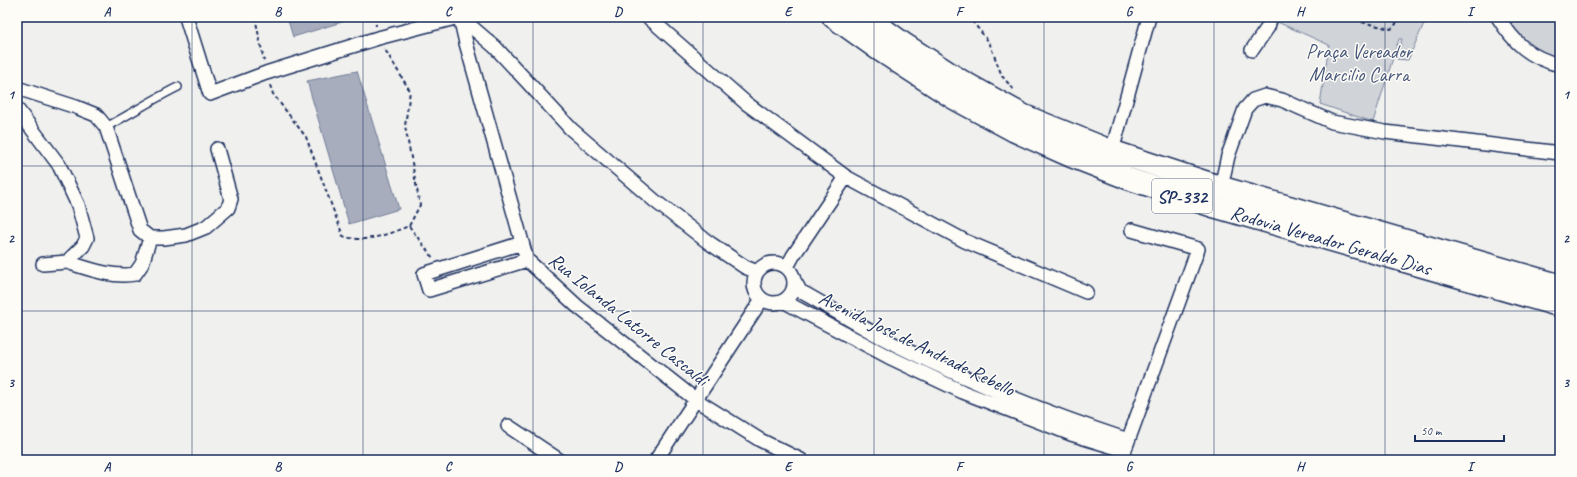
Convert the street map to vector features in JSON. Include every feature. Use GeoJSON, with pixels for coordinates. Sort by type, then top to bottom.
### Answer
{"type":"FeatureCollection","features":[{"type":"Feature","properties":{"kind":"main road","name":"Rodovia Vereador Geraldo Dias"},"geometry":{"type":"LineString","coordinates":[[833,17],[879,50],[953,98],[1014,131],[1070,156],[1129,179],[1215,207],[1560,306]]}},
{"type":"Feature","properties":{"kind":"main road","name":"Rodovia Vereador Geraldo Dias"},"geometry":{"type":"LineString","coordinates":[[867,17],[903,43],[962,81],[1023,114],[1112,151],[1220,188],[1560,285]]}},
{"type":"Feature","properties":{"kind":"street"},"geometry":{"type":"LineString","coordinates":[[186,17],[210,94],[266,73],[378,38],[460,17],[495,47],[571,129],[643,191],[708,242],[757,272]]}},
{"type":"Feature","properties":{"kind":"street","name":"Rua Iolanda Latorre Cascaldi"},"geometry":{"type":"LineString","coordinates":[[460,17],[526,260],[577,306],[696,400],[760,440],[801,460]]}},
{"type":"Feature","properties":{"kind":"street"},"geometry":{"type":"LineString","coordinates":[[648,17],[746,103],[846,178],[965,241],[1086,292]]}},
{"type":"Feature","properties":{"kind":"street"},"geometry":{"type":"LineString","coordinates":[[1112,151],[1149,17]]}},
{"type":"Feature","properties":{"kind":"street"},"geometry":{"type":"LineString","coordinates":[[1252,50],[1268,27],[1271,17]]}},
{"type":"Feature","properties":{"kind":"street"},"geometry":{"type":"LineString","coordinates":[[1498,17],[1507,32],[1523,49],[1545,61],[1560,65]]}},
{"type":"Feature","properties":{"kind":"street"},"geometry":{"type":"LineString","coordinates":[[17,88],[96,115],[106,127],[140,230],[150,238],[164,238],[186,234],[206,227],[228,208],[231,199],[217,149]]}},
{"type":"Feature","properties":{"kind":"street"},"geometry":{"type":"LineString","coordinates":[[1220,188],[1228,156],[1245,109],[1253,100],[1265,96],[1282,100],[1332,122],[1385,132],[1560,153]]}},
{"type":"Feature","properties":{"kind":"street"},"geometry":{"type":"LineString","coordinates":[[17,109],[59,165],[78,205],[87,238],[83,246],[67,262]]}},
{"type":"Feature","properties":{"kind":"street"},"geometry":{"type":"LineString","coordinates":[[787,267],[846,178]]}},
{"type":"Feature","properties":{"kind":"street"},"geometry":{"type":"LineString","coordinates":[[1124,450],[1198,249],[1132,230]]}},
{"type":"Feature","properties":{"kind":"street"},"geometry":{"type":"LineString","coordinates":[[43,264],[67,262],[99,272],[124,276],[135,274],[142,264],[150,238]]}},
{"type":"Feature","properties":{"kind":"street"},"geometry":{"type":"LineString","coordinates":[[522,243],[424,274],[429,290],[526,260]]}},
{"type":"Feature","properties":{"kind":"street"},"geometry":{"type":"LineString","coordinates":[[776,262],[787,267],[791,271],[795,282],[792,293],[784,301],[772,303],[762,299],[754,284],[757,272],[765,264],[776,262]]}},
{"type":"Feature","properties":{"kind":"street","name":"Avenida José de Andrade Rebello"},"geometry":{"type":"LineString","coordinates":[[795,282],[800,291],[896,346],[964,378],[1035,408],[1124,450]]}},
{"type":"Feature","properties":{"kind":"street"},"geometry":{"type":"LineString","coordinates":[[656,460],[762,299]]}},
{"type":"Feature","properties":{"kind":"street","name":"Avenida José de Andrade Rebello"},"geometry":{"type":"LineString","coordinates":[[784,301],[889,357],[962,392],[1064,432],[1124,450]]}},
{"type":"Feature","properties":{"kind":"street"},"geometry":{"type":"LineString","coordinates":[[508,426],[559,460]]}},
{"type":"Feature","properties":{"kind":"lane"},"geometry":{"type":"LineString","coordinates":[[106,127],[158,96],[178,87]]}},
{"type":"Feature","properties":{"kind":"path"},"geometry":{"type":"LineString","coordinates":[[255,17],[266,73],[273,94],[306,137],[343,236],[353,240],[369,239],[409,226],[420,206],[405,126],[410,91],[378,38],[375,17]]}},
{"type":"Feature","properties":{"kind":"path"},"geometry":{"type":"LineString","coordinates":[[966,17],[972,21],[989,42],[1002,76],[1019,96]]}},
{"type":"Feature","properties":{"kind":"path"},"geometry":{"type":"LineString","coordinates":[[1349,17],[1361,22],[1391,29],[1396,24],[1398,17]]}},
{"type":"Feature","properties":{"kind":"path"},"geometry":{"type":"LineString","coordinates":[[409,226],[431,254],[439,269]]}},
{"type":"Feature","properties":{"kind":"green space","name":"Praça Vereador Marcilio Carra"},"geometry":{"type":"Polygon","coordinates":[[[1277,17],[1418,17],[1425,21],[1408,60],[1396,59],[1402,39],[1399,39],[1373,122],[1320,104],[1329,45],[1275,21],[1277,17]]]}},
{"type":"Feature","properties":{"kind":"green space"},"geometry":{"type":"Polygon","coordinates":[[[1498,17],[1560,17],[1560,64],[1532,46],[1498,17]]]}},
{"type":"Feature","properties":{"kind":"water"},"geometry":{"type":"Polygon","coordinates":[[[287,17],[343,17],[345,21],[293,37],[287,17]]]}},
{"type":"Feature","properties":{"kind":"water"},"geometry":{"type":"Polygon","coordinates":[[[357,71],[399,209],[349,224],[307,81],[357,71]]]}}]}
